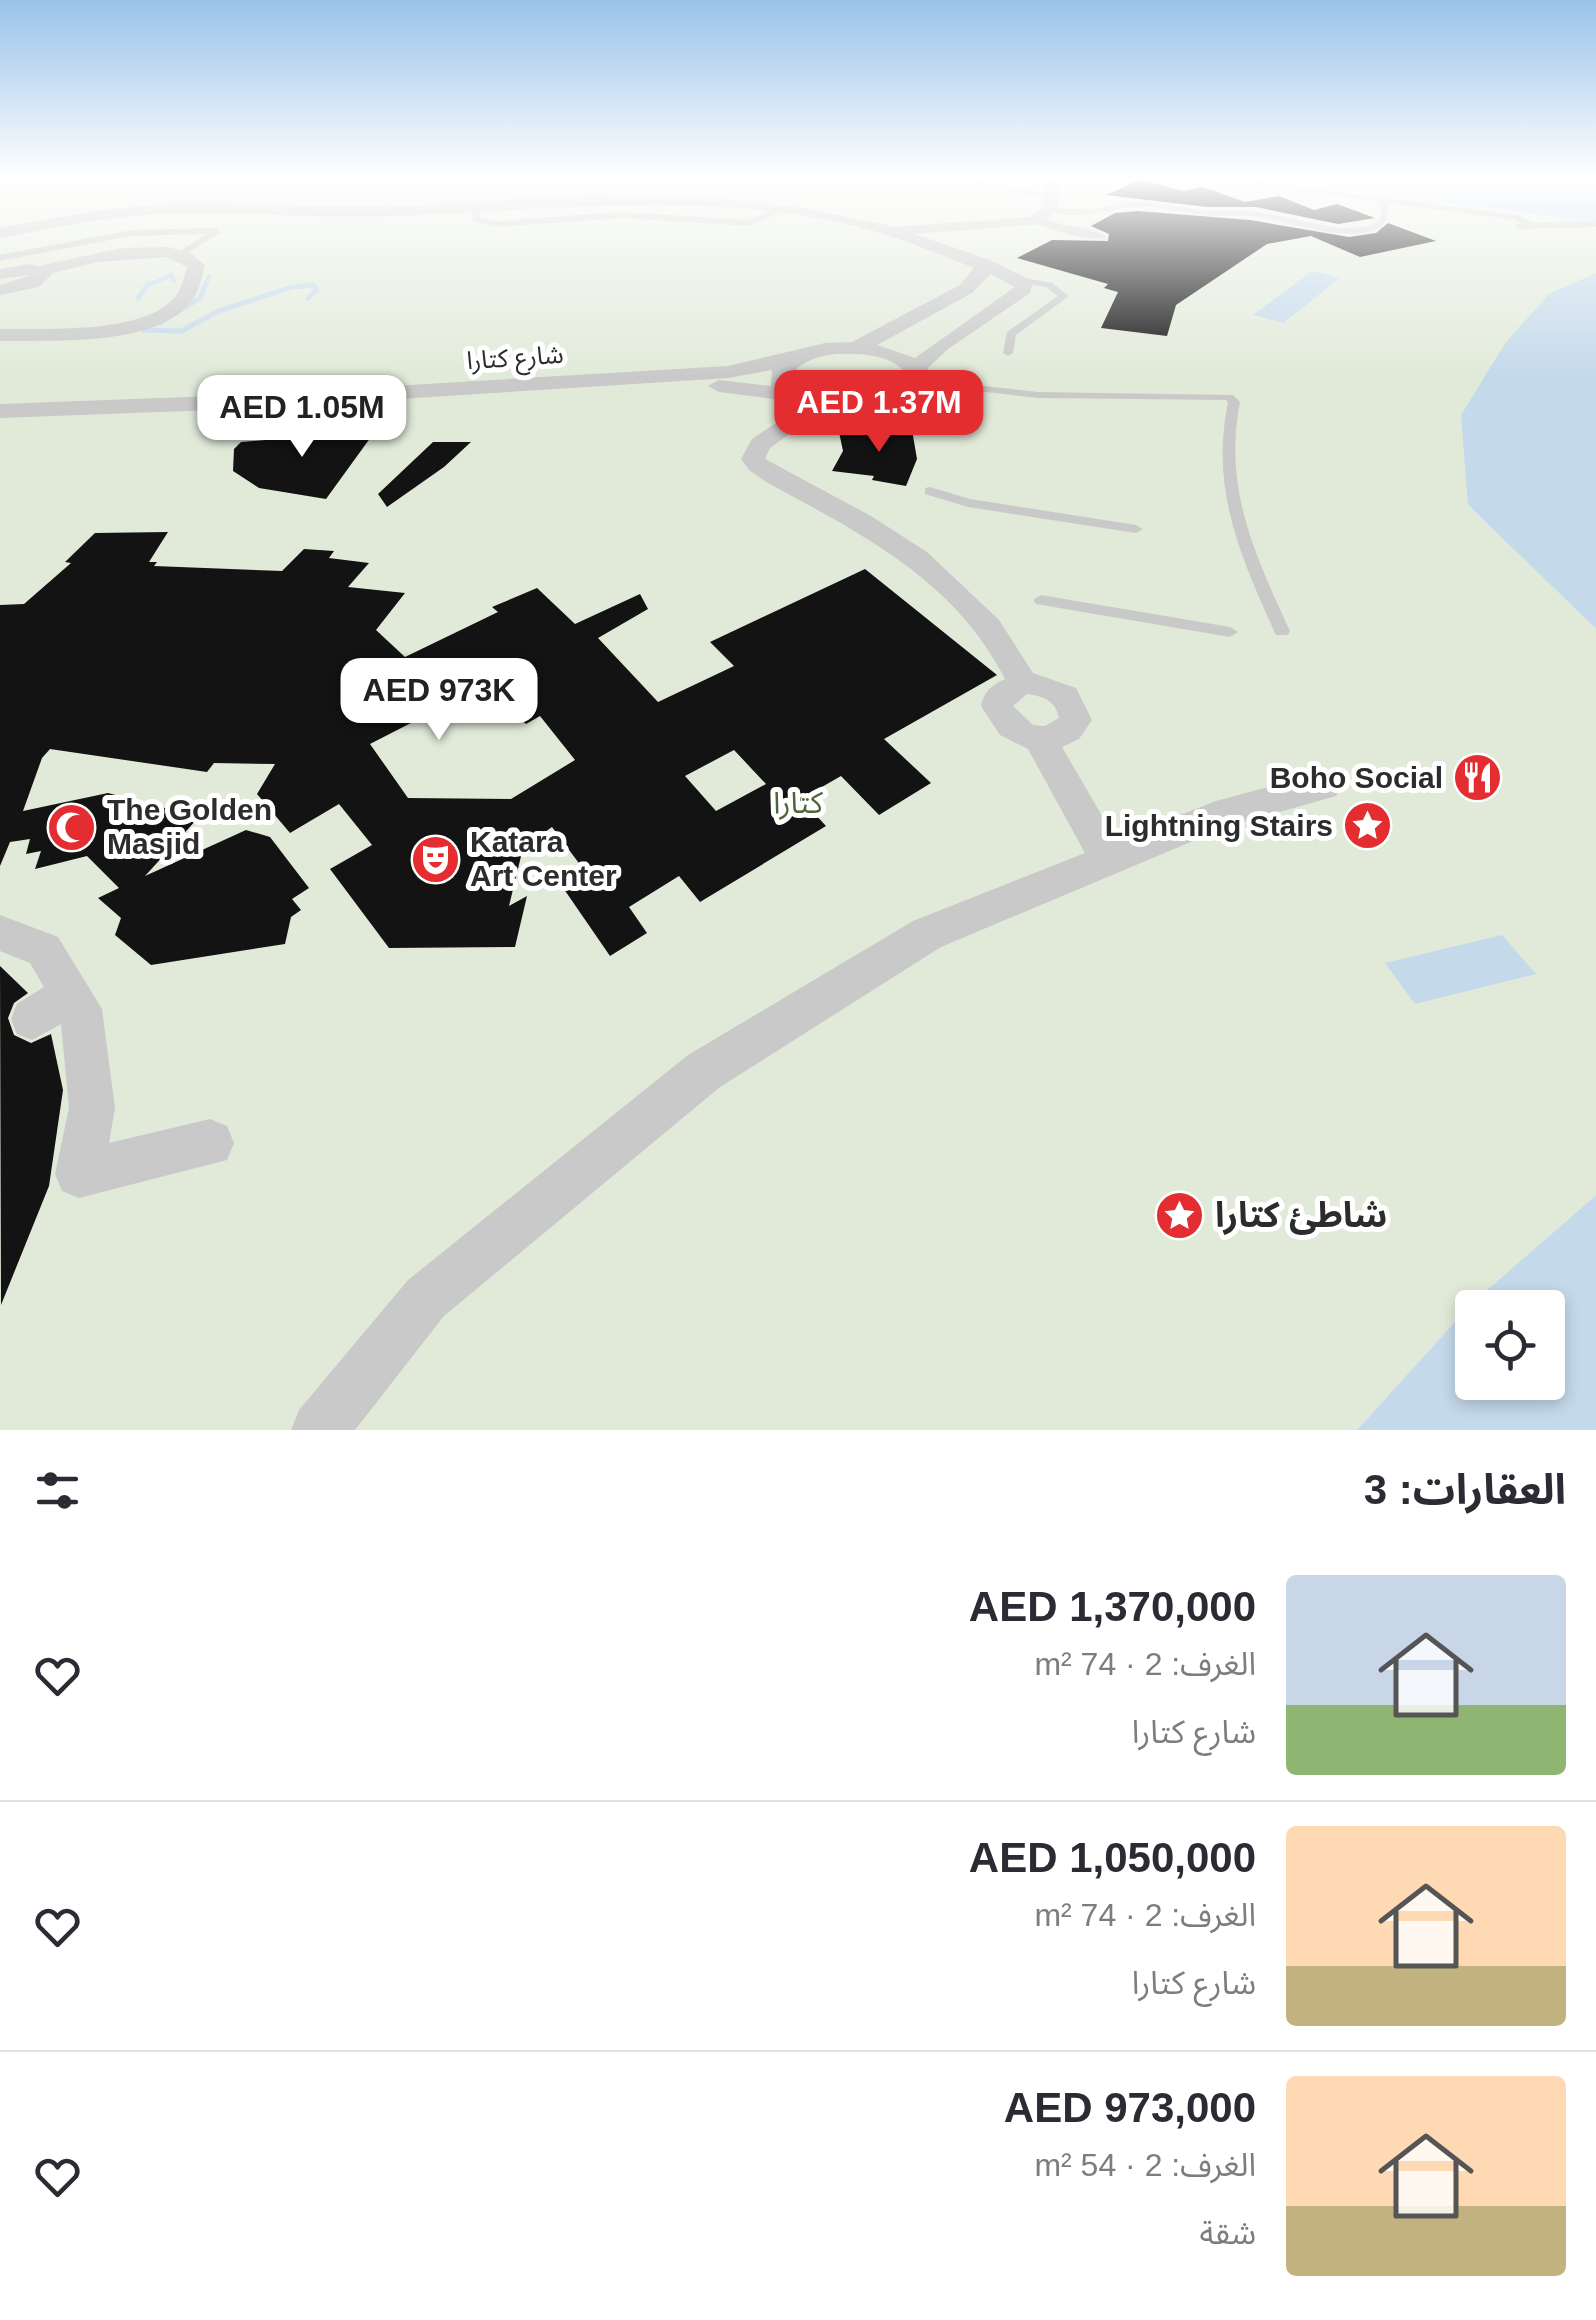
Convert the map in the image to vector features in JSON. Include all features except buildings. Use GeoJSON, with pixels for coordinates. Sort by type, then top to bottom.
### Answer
{"type":"FeatureCollection","features":[{"type":"Feature","properties":{"kind":"street"},"geometry":{"type":"LineString","coordinates":[[793,360],[779,376],[785,394],[810,409],[850,416],[891,411],[918,396],[921,377],[917,367],[941,344],[1024,289],[1024,280],[925,243]]}},
{"type":"Feature","properties":{"kind":"street"},"geometry":{"type":"LineString","coordinates":[[0,274],[41,271],[135,253],[181,254],[196,265],[184,298],[162,315],[114,328],[0,336]]}},
{"type":"Feature","properties":{"kind":"street"},"geometry":{"type":"LineString","coordinates":[[856,348],[966,289],[982,274],[984,264]]}},
{"type":"Feature","properties":{"kind":"street"},"geometry":{"type":"LineString","coordinates":[[0,290],[33,283],[44,276],[41,271]]}},
{"type":"Feature","properties":{"kind":"street"},"geometry":{"type":"LineString","coordinates":[[966,289],[1008,302]]}},
{"type":"Feature","properties":{"kind":"street"},"geometry":{"type":"LineString","coordinates":[[856,348],[898,357],[921,377]]}},
{"type":"Feature","properties":{"kind":"street","name":"شارع كتارا"},"geometry":{"type":"LineString","coordinates":[[0,411],[196,404],[728,372],[793,360],[821,350],[856,348]]}},
{"type":"Feature","properties":{"kind":"street","name":"شارع كتارا"},"geometry":{"type":"LineString","coordinates":[[0,422],[707,386],[785,394]]}},
{"type":"Feature","properties":{"kind":"street"},"geometry":{"type":"LineString","coordinates":[[810,409],[760,444],[753,459],[757,465],[881,531],[960,594],[1008,649],[1023,683]]}},
{"type":"Feature","properties":{"kind":"street"},"geometry":{"type":"LineString","coordinates":[[1023,683],[1054,688],[1074,708],[1076,720],[1070,730],[1042,739],[1010,728],[997,706],[1000,696],[1010,687],[1023,683]]}},
{"type":"Feature","properties":{"kind":"street"},"geometry":{"type":"LineString","coordinates":[[1042,739],[1108,860]]}},
{"type":"Feature","properties":{"kind":"street"},"geometry":{"type":"LineString","coordinates":[[319,1430],[426,1298],[704,1071],[927,934],[1216,816],[1324,786]]}},
{"type":"Feature","properties":{"kind":"street"},"geometry":{"type":"LineString","coordinates":[[0,932],[44,950],[81,1009],[92,1108],[79,1174],[210,1142]]}},
{"type":"Feature","properties":{"kind":"street"},"geometry":{"type":"LineString","coordinates":[[32,1019],[72,993]]}},
{"type":"Feature","properties":{"kind":"lane"},"geometry":{"type":"LineString","coordinates":[[0,258],[80,243]]}},
{"type":"Feature","properties":{"kind":"lane"},"geometry":{"type":"LineString","coordinates":[[181,254],[199,243]]}},
{"type":"Feature","properties":{"kind":"lane"},"geometry":{"type":"LineString","coordinates":[[72,244],[80,261]]}},
{"type":"Feature","properties":{"kind":"lane"},"geometry":{"type":"LineString","coordinates":[[1008,352],[1010,334],[1064,296],[1049,286],[1024,280]]}},
{"type":"Feature","properties":{"kind":"lane"},"geometry":{"type":"LineString","coordinates":[[921,377],[1038,395],[1219,394],[1232,399],[1228,441],[1231,490],[1244,552],[1282,632]]}},
{"type":"Feature","properties":{"kind":"lane"},"geometry":{"type":"LineString","coordinates":[[930,491],[968,503],[1136,529]]}},
{"type":"Feature","properties":{"kind":"lane"},"geometry":{"type":"LineString","coordinates":[[1041,600],[1230,632]]}},
{"type":"Feature","properties":{"kind":"green space","name":"كتارا"},"geometry":{"type":"Polygon","coordinates":[[[0,243],[1596,243],[1596,273],[1550,293],[1468,505],[1596,629],[1596,1195],[1487,1290],[1455,1290],[1455,1322],[1357,1430],[0,1430],[0,243]]]}},
{"type":"Feature","properties":{"kind":"water"},"geometry":{"type":"Polygon","coordinates":[[[1312,271],[1340,278],[1283,323],[1253,315],[1312,271]]]}},
{"type":"Feature","properties":{"kind":"water"},"geometry":{"type":"Polygon","coordinates":[[[1596,273],[1596,629],[1468,505],[1461,415],[1506,342],[1550,293],[1596,273]]]}},
{"type":"Feature","properties":{"kind":"water"},"geometry":{"type":"Polygon","coordinates":[[[1502,935],[1536,974],[1415,1004],[1385,963],[1502,935]]]}},
{"type":"Feature","properties":{"kind":"water"},"geometry":{"type":"Polygon","coordinates":[[[1596,1195],[1596,1430],[1357,1430],[1455,1322],[1455,1400],[1565,1400],[1565,1290],[1487,1290],[1596,1195]]]}},
{"type":"Feature","properties":{"kind":"waterway"},"geometry":{"type":"LineString","coordinates":[[147,286],[171,275],[174,281]]}},
{"type":"Feature","properties":{"kind":"waterway"},"geometry":{"type":"LineString","coordinates":[[205,286],[209,276]]}},
{"type":"Feature","properties":{"kind":"waterway"},"geometry":{"type":"LineString","coordinates":[[138,298],[149,283]]}},
{"type":"Feature","properties":{"kind":"waterway"},"geometry":{"type":"LineString","coordinates":[[160,323],[200,298],[206,283]]}},
{"type":"Feature","properties":{"kind":"waterway"},"geometry":{"type":"LineString","coordinates":[[305,286],[314,286]]}},
{"type":"Feature","properties":{"kind":"waterway"},"geometry":{"type":"LineString","coordinates":[[146,328],[143,330],[181,331],[219,311],[292,287],[314,286]]}},
{"type":"Feature","properties":{"kind":"waterway"},"geometry":{"type":"LineString","coordinates":[[308,298],[317,290],[314,286]]}},
{"type":"Feature","properties":{"kind":"place","name":"Boho Social"},"geometry":{"type":"Point","coordinates":[1478,778]}},
{"type":"Feature","properties":{"kind":"place","name":"Lightning Stairs"},"geometry":{"type":"Point","coordinates":[1368,826]}},
{"type":"Feature","properties":{"kind":"place","name":"The Golden Masjid"},"geometry":{"type":"Point","coordinates":[72,827]}},
{"type":"Feature","properties":{"kind":"place","name":"Katara Art Center"},"geometry":{"type":"Point","coordinates":[435,859]}},
{"type":"Feature","properties":{"kind":"place","name":"شاطئ كتارا"},"geometry":{"type":"Point","coordinates":[1180,1215]}}]}
